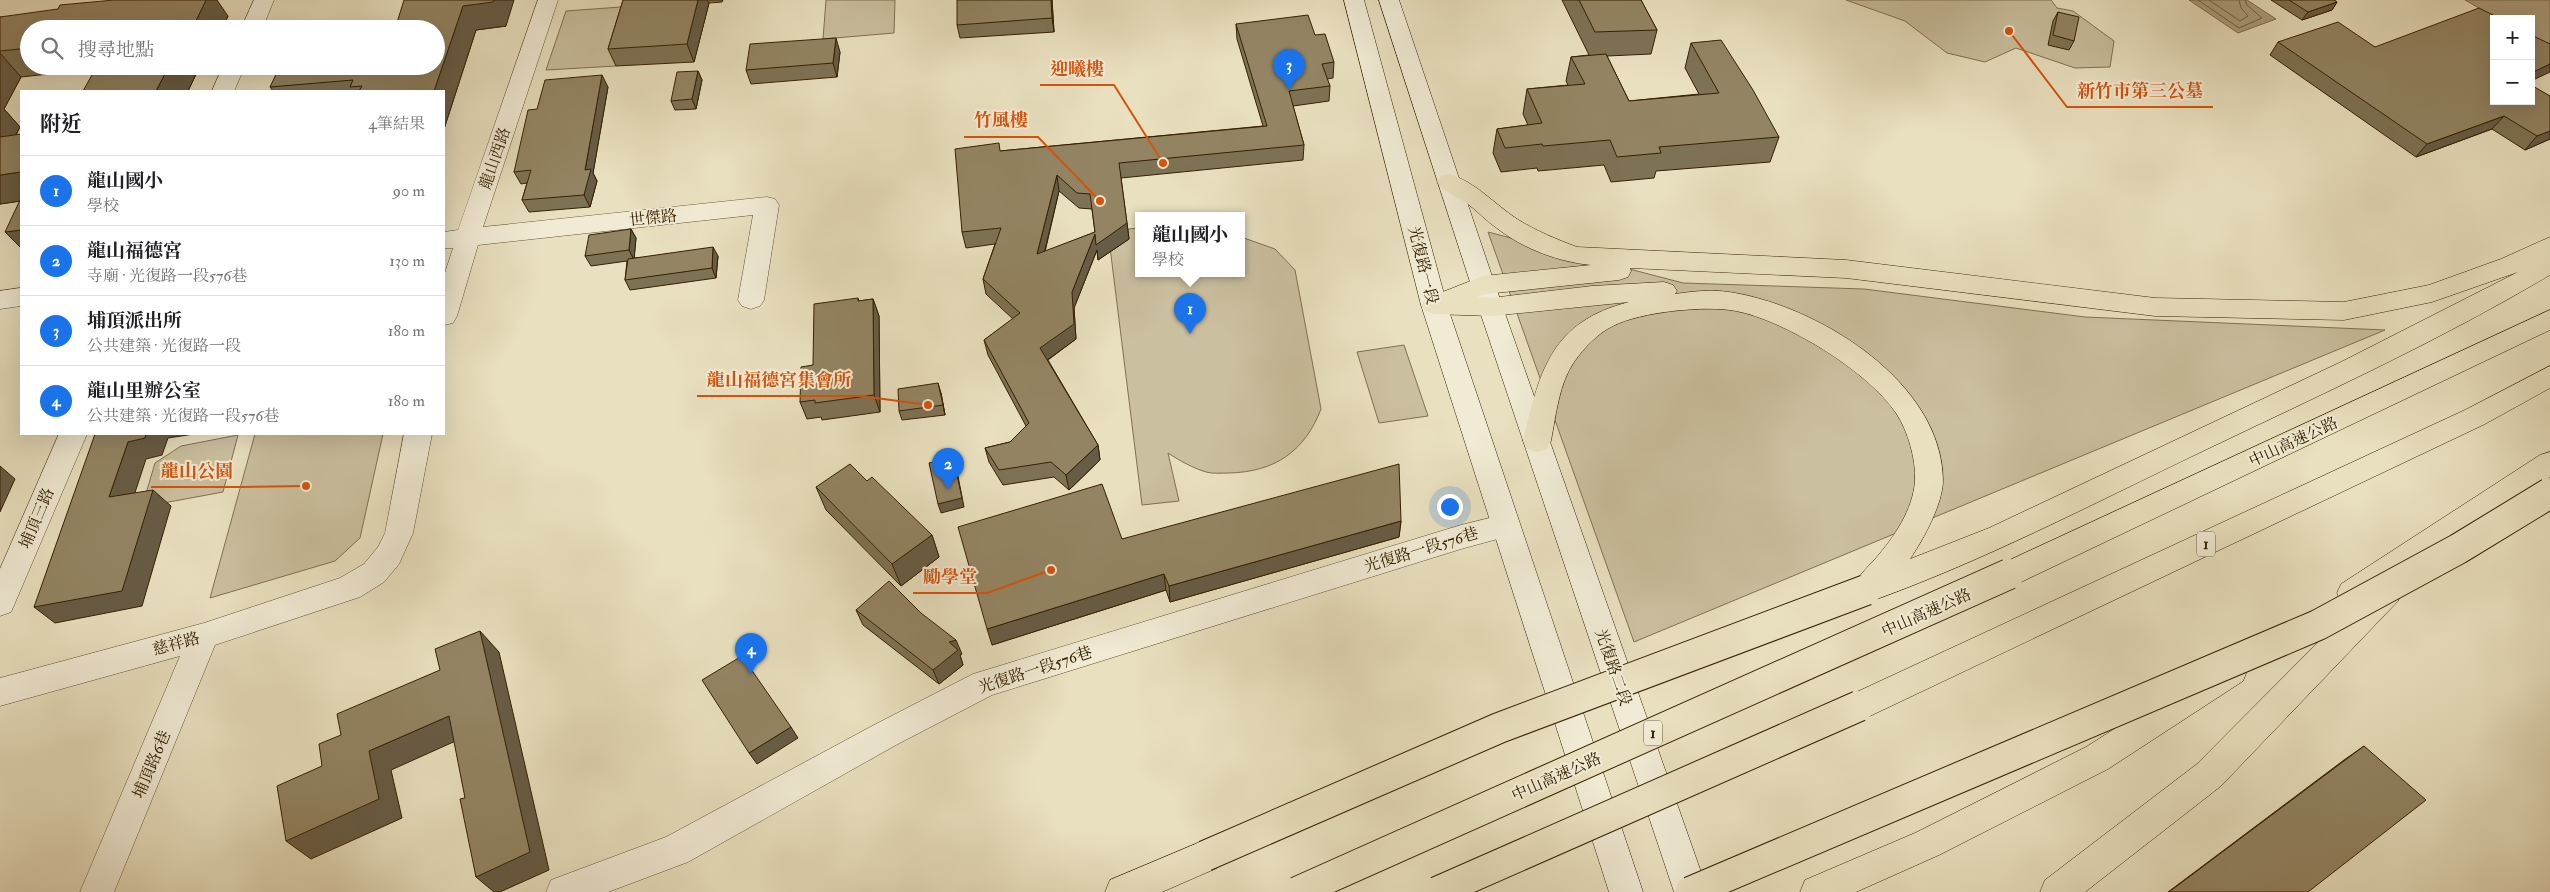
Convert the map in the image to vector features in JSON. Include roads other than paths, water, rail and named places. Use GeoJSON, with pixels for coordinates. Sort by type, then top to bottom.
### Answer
{"type":"FeatureCollection","features":[{"type":"Feature","properties":{"kind":"highway"},"geometry":{"type":"LineString","coordinates":[[1449,182],[1474,197],[1507,224],[1538,242],[1575,254],[1620,259],[1846,269],[2154,307],[2344,311],[2432,293],[2510,265],[2550,246]]}},
{"type":"Feature","properties":{"kind":"highway"},"geometry":{"type":"LineString","coordinates":[[1122,892],[1499,728],[1866,590],[2008,532],[2350,369],[2504,291],[2550,264]]}},
{"type":"Feature","properties":{"kind":"highway"},"geometry":{"type":"LineString","coordinates":[[1434,305],[1626,270],[1755,265]]}},
{"type":"Feature","properties":{"kind":"highway"},"geometry":{"type":"LineString","coordinates":[[1487,296],[1656,291],[1693,292],[1735,301],[1783,317],[1825,339],[1858,362],[1899,398],[1922,436],[1930,481],[1919,518],[1902,550],[1866,590]]}},
{"type":"Feature","properties":{"kind":"highway"},"geometry":{"type":"LineString","coordinates":[[1537,441],[1554,374],[1573,345],[1605,318],[1648,307],[1686,301],[1735,301]]}},
{"type":"Feature","properties":{"kind":"highway","name":"中山高速公路"},"geometry":{"type":"LineString","coordinates":[[1296,892],[2010,574],[2550,319]]}},
{"type":"Feature","properties":{"kind":"highway","name":"1"},"geometry":{"type":"LineString","coordinates":[[1436,892],[1859,706],[2475,417],[2550,376]]}},
{"type":"Feature","properties":{"kind":"highway"},"geometry":{"type":"LineString","coordinates":[[1817,892],[1927,844],[2097,758],[2550,463]]}},
{"type":"Feature","properties":{"kind":"highway"},"geometry":{"type":"LineString","coordinates":[[1690,892],[2318,625],[2458,549],[2550,493]]}},
{"type":"Feature","properties":{"kind":"highway"},"geometry":{"type":"LineString","coordinates":[[2057,892],[2209,775],[2446,532]]}},
{"type":"Feature","properties":{"kind":"street"},"geometry":{"type":"LineString","coordinates":[[255,20],[264,0]]}},
{"type":"Feature","properties":{"kind":"street","name":"龍山西路"},"geometry":{"type":"LineString","coordinates":[[445,313],[468,237],[548,0]]}},
{"type":"Feature","properties":{"kind":"street","name":"光復路一段"},"geometry":{"type":"LineString","coordinates":[[1354,0],[1434,305],[1506,526]]}},
{"type":"Feature","properties":{"kind":"street"},"geometry":{"type":"LineString","coordinates":[[1389,0],[1537,441]]}},
{"type":"Feature","properties":{"kind":"street"},"geometry":{"type":"LineString","coordinates":[[223,90],[230,75]]}},
{"type":"Feature","properties":{"kind":"street","name":"世傑路"},"geometry":{"type":"LineString","coordinates":[[445,240],[767,205],[751,300]]}},
{"type":"Feature","properties":{"kind":"street"},"geometry":{"type":"LineString","coordinates":[[0,300],[20,297]]}},
{"type":"Feature","properties":{"kind":"street","name":"埔頂三路"},"geometry":{"type":"LineString","coordinates":[[0,603],[73,435]]}},
{"type":"Feature","properties":{"kind":"street","name":"慈祥路"},"geometry":{"type":"LineString","coordinates":[[0,692],[204,636],[349,588],[374,573],[390,554],[399,532],[418,435]]}},
{"type":"Feature","properties":{"kind":"street","name":"光復路二段"},"geometry":{"type":"LineString","coordinates":[[1537,441],[1690,892]]}},
{"type":"Feature","properties":{"kind":"street"},"geometry":{"type":"LineString","coordinates":[[1506,526],[1626,892]]}},
{"type":"Feature","properties":{"kind":"street","name":"光復路一段576巷"},"geometry":{"type":"LineString","coordinates":[[563,892],[676,850],[885,735],[984,684],[1469,534],[1506,526]]}},
{"type":"Feature","properties":{"kind":"street","name":"埔頂路6巷"},"geometry":{"type":"LineString","coordinates":[[97,892],[204,636]]}},
{"type":"Feature","properties":{"kind":"water"},"geometry":{"type":"Polygon","coordinates":[[[2189,0],[2247,0],[2276,19],[2238,33],[2189,0]]]}},
{"type":"Feature","properties":{"kind":"water"},"geometry":{"type":"Polygon","coordinates":[[[2465,0],[2550,0],[2550,49],[2535,40],[2535,15],[2491,15],[2465,0]]]}},
{"type":"Feature","properties":{"kind":"place","name":"新竹市第三公墓"},"geometry":{"type":"Point","coordinates":[2009,31]}},
{"type":"Feature","properties":{"kind":"place","name":"埔頂派出所"},"geometry":{"type":"Point","coordinates":[1289,90]}},
{"type":"Feature","properties":{"kind":"place","name":"迎曦樓"},"geometry":{"type":"Point","coordinates":[1163,163]}},
{"type":"Feature","properties":{"kind":"place","name":"竹風樓"},"geometry":{"type":"Point","coordinates":[1100,201]}},
{"type":"Feature","properties":{"kind":"place","name":"龍山國小"},"geometry":{"type":"Point","coordinates":[1190,334]}},
{"type":"Feature","properties":{"kind":"place","name":"龍山福德宮集會所"},"geometry":{"type":"Point","coordinates":[928,405]}},
{"type":"Feature","properties":{"kind":"place","name":"龍山公園"},"geometry":{"type":"Point","coordinates":[306,486]}},
{"type":"Feature","properties":{"kind":"place","name":"龍山福德宮"},"geometry":{"type":"Point","coordinates":[948,489]}},
{"type":"Feature","properties":{"kind":"place","name":"勵學堂"},"geometry":{"type":"Point","coordinates":[1051,570]}},
{"type":"Feature","properties":{"kind":"place","name":"龍山里辦公室"},"geometry":{"type":"Point","coordinates":[751,674]}}]}
